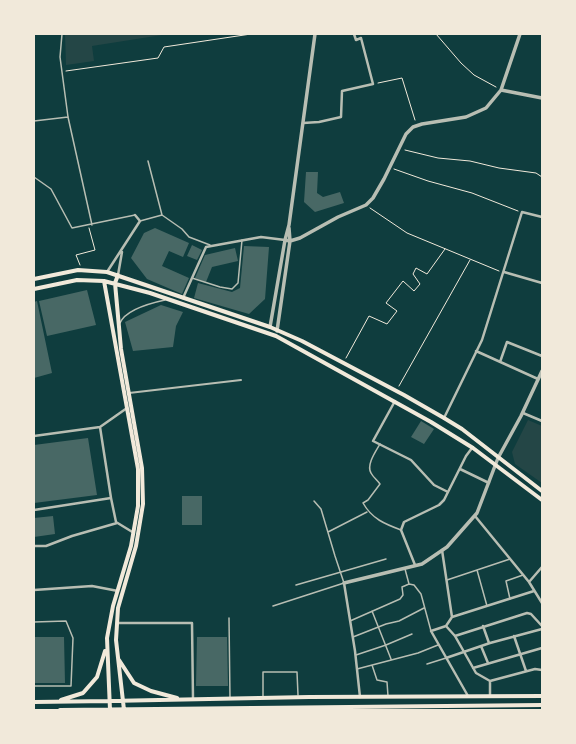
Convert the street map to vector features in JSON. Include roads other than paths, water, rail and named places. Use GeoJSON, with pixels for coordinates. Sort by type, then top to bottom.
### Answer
{"type":"FeatureCollection","features":[{"type":"Feature","properties":{"kind":"main road"},"geometry":{"type":"LineString","coordinates":[[34,279],[82,270],[107,272],[270,327],[343,363],[444,418],[462,429],[542,491]]}},
{"type":"Feature","properties":{"kind":"main road"},"geometry":{"type":"LineString","coordinates":[[56,702],[83,693],[96,677],[104,658],[113,606],[132,546],[138,506],[138,468],[104,281],[107,272]]}},
{"type":"Feature","properties":{"kind":"main road"},"geometry":{"type":"LineString","coordinates":[[118,275],[114,283],[121,349],[142,468],[143,504],[136,546],[118,608],[116,640],[124,710]]}},
{"type":"Feature","properties":{"kind":"main road"},"geometry":{"type":"LineString","coordinates":[[34,289],[77,280],[104,281],[168,299],[269,333],[431,422],[473,448],[542,500]]}},
{"type":"Feature","properties":{"kind":"main road"},"geometry":{"type":"LineString","coordinates":[[269,333],[270,327]]}},
{"type":"Feature","properties":{"kind":"main road"},"geometry":{"type":"LineString","coordinates":[[106,645],[110,710]]}},
{"type":"Feature","properties":{"kind":"main road"},"geometry":{"type":"LineString","coordinates":[[118,658],[134,682],[152,691],[181,699]]}},
{"type":"Feature","properties":{"kind":"main road"},"geometry":{"type":"LineString","coordinates":[[34,702],[109,702],[298,697],[542,696]]}},
{"type":"Feature","properties":{"kind":"main road"},"geometry":{"type":"LineString","coordinates":[[60,710],[428,708],[542,705]]}},
{"type":"Feature","properties":{"kind":"street"},"geometry":{"type":"LineString","coordinates":[[270,327],[284,240],[289,225],[315,34]]}},
{"type":"Feature","properties":{"kind":"street"},"geometry":{"type":"LineString","coordinates":[[303,123],[319,122],[341,117],[342,91],[374,84],[361,38],[356,40],[354,34]]}},
{"type":"Feature","properties":{"kind":"street"},"geometry":{"type":"LineString","coordinates":[[183,298],[206,247],[261,237],[290,241],[300,238],[338,217],[366,205],[373,198],[406,134],[417,126],[466,117],[486,108],[501,90],[520,34]]}},
{"type":"Feature","properties":{"kind":"street"},"geometry":{"type":"LineString","coordinates":[[501,90],[542,98]]}},
{"type":"Feature","properties":{"kind":"street"},"geometry":{"type":"LineString","coordinates":[[444,418],[482,340],[522,212],[542,217]]}},
{"type":"Feature","properties":{"kind":"street"},"geometry":{"type":"LineString","coordinates":[[107,272],[140,221],[135,215]]}},
{"type":"Feature","properties":{"kind":"street"},"geometry":{"type":"LineString","coordinates":[[276,336],[290,241],[289,225]]}},
{"type":"Feature","properties":{"kind":"street"},"geometry":{"type":"LineString","coordinates":[[118,275],[122,250]]}},
{"type":"Feature","properties":{"kind":"street"},"geometry":{"type":"LineString","coordinates":[[504,272],[542,283]]}},
{"type":"Feature","properties":{"kind":"street"},"geometry":{"type":"LineString","coordinates":[[500,362],[507,342],[542,356]]}},
{"type":"Feature","properties":{"kind":"street"},"geometry":{"type":"LineString","coordinates":[[476,351],[538,379]]}},
{"type":"Feature","properties":{"kind":"street"},"geometry":{"type":"LineString","coordinates":[[360,697],[356,655],[344,583],[422,564],[447,547],[477,513],[498,458],[523,413],[542,371]]}},
{"type":"Feature","properties":{"kind":"street"},"geometry":{"type":"LineString","coordinates":[[129,393],[241,380]]}},
{"type":"Feature","properties":{"kind":"street"},"geometry":{"type":"LineString","coordinates":[[395,401],[374,441],[411,460],[434,485],[448,492]]}},
{"type":"Feature","properties":{"kind":"street"},"geometry":{"type":"LineString","coordinates":[[34,436],[100,427],[127,408]]}},
{"type":"Feature","properties":{"kind":"street"},"geometry":{"type":"LineString","coordinates":[[523,413],[542,421]]}},
{"type":"Feature","properties":{"kind":"street"},"geometry":{"type":"LineString","coordinates":[[100,427],[116,522],[134,533]]}},
{"type":"Feature","properties":{"kind":"street"},"geometry":{"type":"LineString","coordinates":[[415,565],[401,530],[404,522],[439,505],[444,500],[466,456],[473,448]]}},
{"type":"Feature","properties":{"kind":"street"},"geometry":{"type":"LineString","coordinates":[[460,469],[489,484]]}},
{"type":"Feature","properties":{"kind":"street"},"geometry":{"type":"LineString","coordinates":[[34,510],[111,498]]}},
{"type":"Feature","properties":{"kind":"street"},"geometry":{"type":"LineString","coordinates":[[474,516],[529,582],[542,603]]}},
{"type":"Feature","properties":{"kind":"street"},"geometry":{"type":"LineString","coordinates":[[34,546],[46,546],[72,536],[117,523]]}},
{"type":"Feature","properties":{"kind":"street"},"geometry":{"type":"LineString","coordinates":[[442,550],[452,617]]}},
{"type":"Feature","properties":{"kind":"street"},"geometry":{"type":"LineString","coordinates":[[529,582],[542,567]]}},
{"type":"Feature","properties":{"kind":"street"},"geometry":{"type":"LineString","coordinates":[[34,590],[92,586],[118,591]]}},
{"type":"Feature","properties":{"kind":"street"},"geometry":{"type":"LineString","coordinates":[[468,697],[432,631],[446,626],[452,617],[534,592]]}},
{"type":"Feature","properties":{"kind":"street"},"geometry":{"type":"LineString","coordinates":[[455,636],[527,613],[531,614],[542,626]]}},
{"type":"Feature","properties":{"kind":"street"},"geometry":{"type":"LineString","coordinates":[[117,623],[192,623],[193,699]]}},
{"type":"Feature","properties":{"kind":"street"},"geometry":{"type":"LineString","coordinates":[[446,626],[455,636],[472,668],[476,673],[490,681],[535,669],[542,670]]}},
{"type":"Feature","properties":{"kind":"street"},"geometry":{"type":"LineString","coordinates":[[483,626],[489,643]]}},
{"type":"Feature","properties":{"kind":"street"},"geometry":{"type":"LineString","coordinates":[[446,658],[489,643],[542,629]]}},
{"type":"Feature","properties":{"kind":"street"},"geometry":{"type":"LineString","coordinates":[[514,636],[526,672]]}},
{"type":"Feature","properties":{"kind":"street"},"geometry":{"type":"LineString","coordinates":[[481,646],[488,664]]}},
{"type":"Feature","properties":{"kind":"street"},"geometry":{"type":"LineString","coordinates":[[472,668],[542,648]]}},
{"type":"Feature","properties":{"kind":"street"},"geometry":{"type":"LineString","coordinates":[[490,681],[490,696]]}},
{"type":"Feature","properties":{"kind":"lane"},"geometry":{"type":"LineString","coordinates":[[62,34],[60,57],[68,117],[92,225]]}},
{"type":"Feature","properties":{"kind":"lane"},"geometry":{"type":"LineString","coordinates":[[34,121],[68,117]]}},
{"type":"Feature","properties":{"kind":"lane"},"geometry":{"type":"LineString","coordinates":[[148,161],[162,215],[182,229],[189,237],[211,246]]}},
{"type":"Feature","properties":{"kind":"lane"},"geometry":{"type":"LineString","coordinates":[[34,177],[50,189],[72,228],[89,226],[135,215]]}},
{"type":"Feature","properties":{"kind":"lane"},"geometry":{"type":"LineString","coordinates":[[140,221],[162,215]]}},
{"type":"Feature","properties":{"kind":"lane"},"geometry":{"type":"LineString","coordinates":[[192,278],[220,287],[232,289],[238,283],[242,240]]}},
{"type":"Feature","properties":{"kind":"lane"},"geometry":{"type":"LineString","coordinates":[[119,327],[122,319],[126,315],[148,303],[168,299]]}},
{"type":"Feature","properties":{"kind":"lane"},"geometry":{"type":"LineString","coordinates":[[380,444],[371,461],[370,468],[371,473],[380,484],[368,500],[363,503],[368,511],[384,524],[401,530]]}},
{"type":"Feature","properties":{"kind":"lane"},"geometry":{"type":"LineString","coordinates":[[273,606],[344,583],[321,509],[314,501]]}},
{"type":"Feature","properties":{"kind":"lane"},"geometry":{"type":"LineString","coordinates":[[328,532],[368,511]]}},
{"type":"Feature","properties":{"kind":"lane"},"geometry":{"type":"LineString","coordinates":[[296,585],[386,559]]}},
{"type":"Feature","properties":{"kind":"lane"},"geometry":{"type":"LineString","coordinates":[[447,580],[510,559]]}},
{"type":"Feature","properties":{"kind":"lane"},"geometry":{"type":"LineString","coordinates":[[405,568],[409,584]]}},
{"type":"Feature","properties":{"kind":"lane"},"geometry":{"type":"LineString","coordinates":[[477,570],[487,606]]}},
{"type":"Feature","properties":{"kind":"lane"},"geometry":{"type":"LineString","coordinates":[[510,599],[506,581],[523,575]]}},
{"type":"Feature","properties":{"kind":"lane"},"geometry":{"type":"LineString","coordinates":[[350,620],[400,599],[403,595],[402,587],[409,584],[414,585],[421,594],[432,631]]}},
{"type":"Feature","properties":{"kind":"lane"},"geometry":{"type":"LineString","coordinates":[[353,637],[386,624],[400,621],[424,608]]}},
{"type":"Feature","properties":{"kind":"lane"},"geometry":{"type":"LineString","coordinates":[[372,611],[391,660]]}},
{"type":"Feature","properties":{"kind":"lane"},"geometry":{"type":"LineString","coordinates":[[229,618],[230,698]]}},
{"type":"Feature","properties":{"kind":"lane"},"geometry":{"type":"LineString","coordinates":[[34,622],[66,621],[73,638],[71,686],[34,686]]}},
{"type":"Feature","properties":{"kind":"lane"},"geometry":{"type":"LineString","coordinates":[[356,655],[412,634]]}},
{"type":"Feature","properties":{"kind":"lane"},"geometry":{"type":"LineString","coordinates":[[357,669],[418,653],[439,645]]}},
{"type":"Feature","properties":{"kind":"lane"},"geometry":{"type":"LineString","coordinates":[[427,664],[446,658]]}},
{"type":"Feature","properties":{"kind":"lane"},"geometry":{"type":"LineString","coordinates":[[372,665],[377,680],[387,682],[388,697]]}},
{"type":"Feature","properties":{"kind":"lane"},"geometry":{"type":"LineString","coordinates":[[263,698],[263,672],[297,672],[298,697]]}}]}
